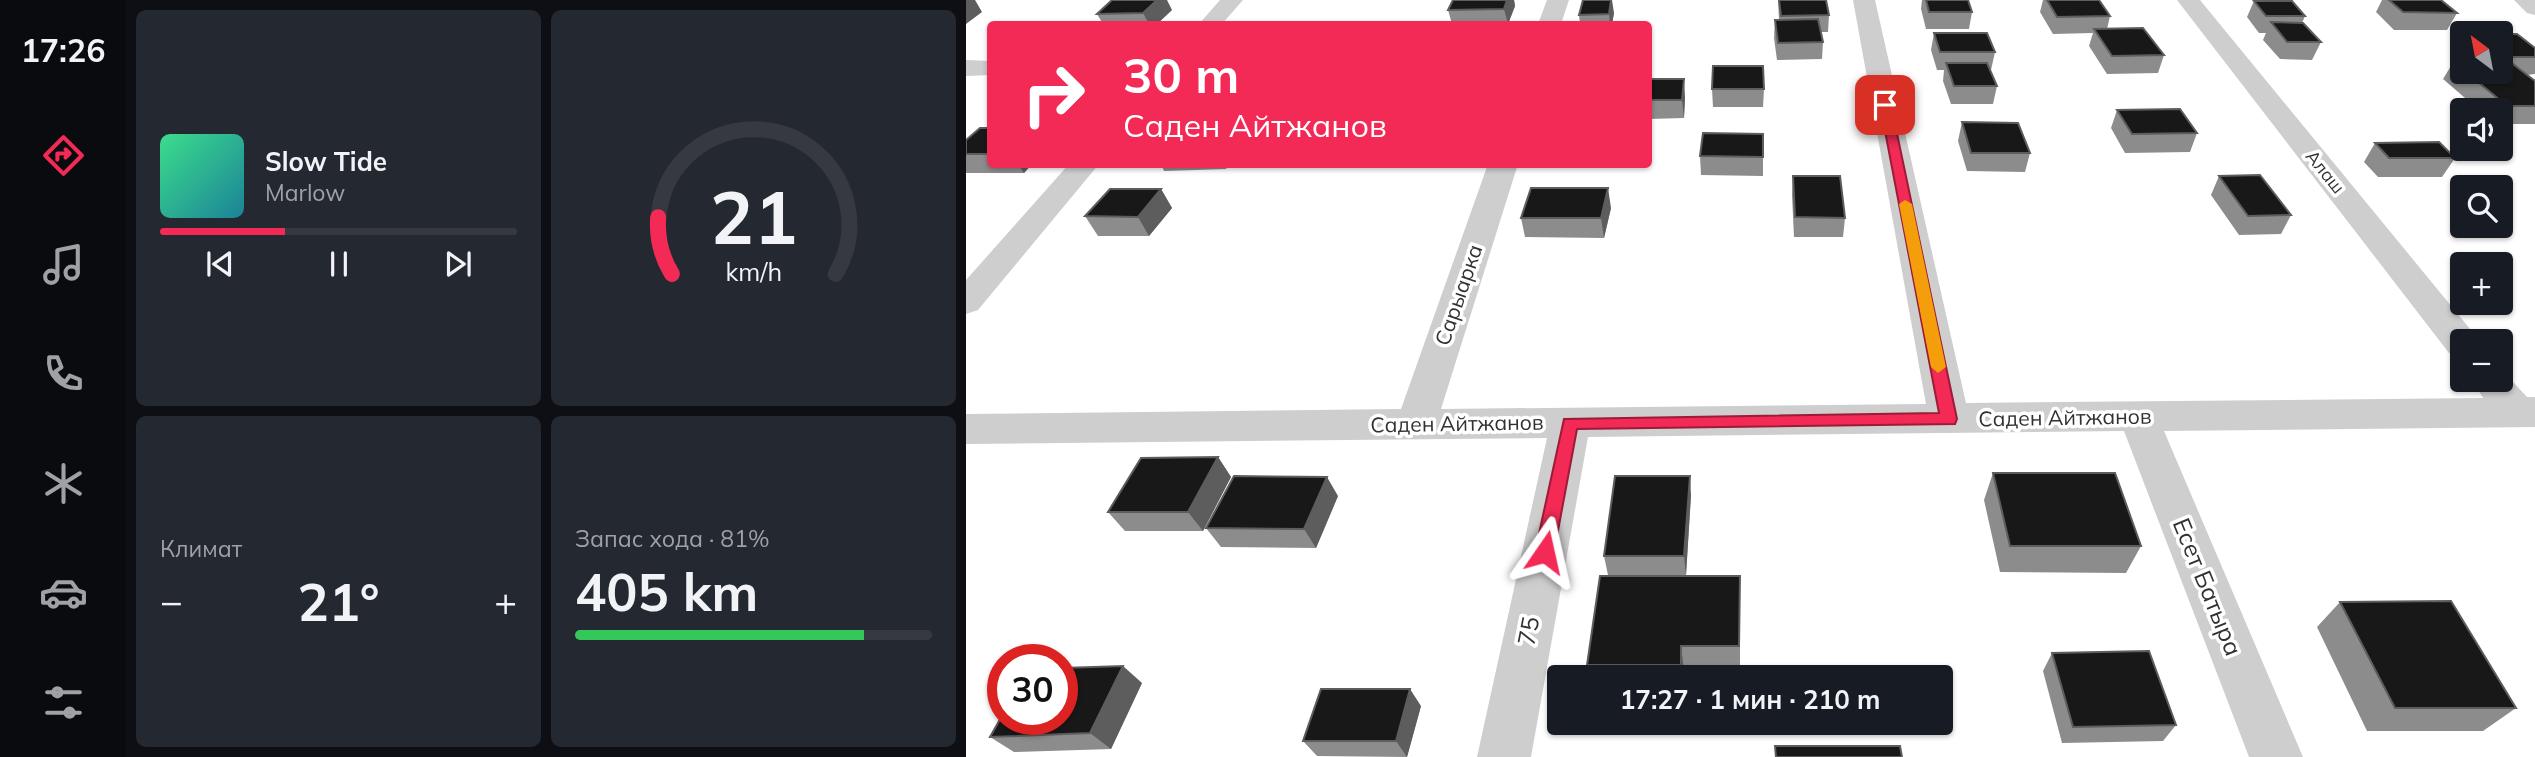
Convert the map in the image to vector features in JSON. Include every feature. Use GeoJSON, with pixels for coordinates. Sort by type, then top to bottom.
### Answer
{"type":"FeatureCollection","features":[{"type":"Feature","properties":{"kind":"street"},"geometry":{"type":"LineString","coordinates":[[1213,21],[1232,0]]}},
{"type":"Feature","properties":{"kind":"street"},"geometry":{"type":"LineString","coordinates":[[1551,21],[1558,0]]}},
{"type":"Feature","properties":{"kind":"street"},"geometry":{"type":"LineString","coordinates":[[1864,0],[1949,419]]}},
{"type":"Feature","properties":{"kind":"street","name":"Алаш"},"geometry":{"type":"LineString","coordinates":[[2188,0],[2450,329]]}},
{"type":"Feature","properties":{"kind":"street"},"geometry":{"type":"LineString","coordinates":[[2525,0],[2535,8]]}},
{"type":"Feature","properties":{"kind":"street"},"geometry":{"type":"LineString","coordinates":[[966,68],[987,68]]}},
{"type":"Feature","properties":{"kind":"street"},"geometry":{"type":"LineString","coordinates":[[966,302],[1082,168]]}},
{"type":"Feature","properties":{"kind":"street","name":"Сарыарка"},"geometry":{"type":"LineString","coordinates":[[1416,425],[1502,168]]}},
{"type":"Feature","properties":{"kind":"street"},"geometry":{"type":"LineString","coordinates":[[2504,392],[2526,412]]}},
{"type":"Feature","properties":{"kind":"street","name":"Саден Айтжанов"},"geometry":{"type":"LineString","coordinates":[[973,439],[1416,425],[2526,412]]}},
{"type":"Feature","properties":{"kind":"street","name":"Есет Батыра"},"geometry":{"type":"LineString","coordinates":[[2138,418],[2276,757]]}},
{"type":"Feature","properties":{"kind":"street","name":"75"},"geometry":{"type":"LineString","coordinates":[[1504,757],[1570,423]]}},
{"type":"Feature","properties":{"kind":"building"},"geometry":{"type":"Polygon","coordinates":[[[1112,0],[1157,0],[1143,13],[1097,14],[1112,0]]]}},
{"type":"Feature","properties":{"kind":"building"},"geometry":{"type":"Polygon","coordinates":[[[1453,0],[1507,0],[1504,9],[1448,10],[1453,0]]]}},
{"type":"Feature","properties":{"kind":"building"},"geometry":{"type":"Polygon","coordinates":[[[1583,0],[1611,0],[1609,14],[1579,15],[1583,0]]]}},
{"type":"Feature","properties":{"kind":"building"},"geometry":{"type":"Polygon","coordinates":[[[1779,0],[1826,0],[1829,15],[1781,16],[1779,0]]]}},
{"type":"Feature","properties":{"kind":"building"},"geometry":{"type":"Polygon","coordinates":[[[1926,0],[1968,0],[1972,12],[1929,12],[1926,0]]]}},
{"type":"Feature","properties":{"kind":"building"},"geometry":{"type":"Polygon","coordinates":[[[2047,0],[2099,0],[2110,16],[2057,17],[2047,0]]]}},
{"type":"Feature","properties":{"kind":"building"},"geometry":{"type":"Polygon","coordinates":[[[2389,0],[2441,0],[2457,13],[2403,12],[2389,0]]]}},
{"type":"Feature","properties":{"kind":"building"},"geometry":{"type":"Polygon","coordinates":[[[2254,1],[2292,1],[2305,16],[2266,16],[2254,1]]]}},
{"type":"Feature","properties":{"kind":"building"},"geometry":{"type":"Polygon","coordinates":[[[1818,19],[1823,42],[1778,43],[1775,20],[1818,19]]]}},
{"type":"Feature","properties":{"kind":"building"},"geometry":{"type":"Polygon","coordinates":[[[2271,22],[2303,23],[2321,42],[2287,42],[2271,22]]]}},
{"type":"Feature","properties":{"kind":"building"},"geometry":{"type":"Polygon","coordinates":[[[2143,28],[2164,55],[2112,56],[2094,29],[2143,28]]]}},
{"type":"Feature","properties":{"kind":"building"},"geometry":{"type":"Polygon","coordinates":[[[1934,33],[1987,33],[1995,52],[1940,52],[1934,33]]]}},
{"type":"Feature","properties":{"kind":"building"},"geometry":{"type":"Polygon","coordinates":[[[2513,34],[2517,34],[2535,48],[2535,57],[2513,57],[2513,34]]]}},
{"type":"Feature","properties":{"kind":"building"},"geometry":{"type":"Polygon","coordinates":[[[1946,63],[1987,63],[1997,86],[1954,86],[1946,63]]]}},
{"type":"Feature","properties":{"kind":"building"},"geometry":{"type":"Polygon","coordinates":[[[2513,64],[2535,81],[2535,106],[2513,106],[2513,98],[2497,98],[2480,84],[2513,84],[2513,64]]]}},
{"type":"Feature","properties":{"kind":"building"},"geometry":{"type":"Polygon","coordinates":[[[1713,66],[1763,66],[1764,89],[1712,89],[1713,66]]]}},
{"type":"Feature","properties":{"kind":"building"},"geometry":{"type":"Polygon","coordinates":[[[1652,79],[1684,79],[1682,100],[1652,100],[1652,79]]]}},
{"type":"Feature","properties":{"kind":"building"},"geometry":{"type":"Polygon","coordinates":[[[2180,109],[2197,133],[2132,134],[2117,110],[2180,109]]]}},
{"type":"Feature","properties":{"kind":"building"},"geometry":{"type":"Polygon","coordinates":[[[1962,122],[2018,123],[2030,153],[1971,153],[1962,122]]]}},
{"type":"Feature","properties":{"kind":"building"},"geometry":{"type":"Polygon","coordinates":[[[980,128],[987,128],[987,154],[966,154],[966,140],[980,128]]]}},
{"type":"Feature","properties":{"kind":"building"},"geometry":{"type":"Polygon","coordinates":[[[1703,133],[1763,134],[1763,157],[1700,156],[1703,133]]]}},
{"type":"Feature","properties":{"kind":"building"},"geometry":{"type":"Polygon","coordinates":[[[2439,142],[2450,153],[2450,158],[2389,158],[2375,143],[2439,142]]]}},
{"type":"Feature","properties":{"kind":"building"},"geometry":{"type":"Polygon","coordinates":[[[2260,175],[2291,215],[2248,216],[2219,176],[2260,175]]]}},
{"type":"Feature","properties":{"kind":"building"},"geometry":{"type":"Polygon","coordinates":[[[1793,176],[1840,176],[1845,218],[1795,217],[1793,176]]]}},
{"type":"Feature","properties":{"kind":"building"},"geometry":{"type":"Polygon","coordinates":[[[1531,188],[1608,188],[1601,218],[1521,218],[1531,188]]]}},
{"type":"Feature","properties":{"kind":"building"},"geometry":{"type":"Polygon","coordinates":[[[1110,189],[1161,189],[1138,217],[1085,216],[1110,189]]]}},
{"type":"Feature","properties":{"kind":"building"},"geometry":{"type":"Polygon","coordinates":[[[1218,457],[1188,512],[1108,512],[1141,458],[1218,457]]]}},
{"type":"Feature","properties":{"kind":"building"},"geometry":{"type":"Polygon","coordinates":[[[1993,473],[2115,473],[2141,546],[2010,546],[1993,473]]]}},
{"type":"Feature","properties":{"kind":"building"},"geometry":{"type":"Polygon","coordinates":[[[1234,476],[1327,477],[1304,529],[1206,528],[1234,476]]]}},
{"type":"Feature","properties":{"kind":"building"},"geometry":{"type":"Polygon","coordinates":[[[1615,476],[1690,476],[1684,556],[1604,556],[1615,476]]]}},
{"type":"Feature","properties":{"kind":"building"},"geometry":{"type":"Polygon","coordinates":[[[1600,576],[1740,576],[1739,646],[1681,646],[1681,665],[1587,665],[1600,576]]]}},
{"type":"Feature","properties":{"kind":"building"},"geometry":{"type":"Polygon","coordinates":[[[2451,601],[2516,708],[2395,708],[2340,602],[2451,601]]]}},
{"type":"Feature","properties":{"kind":"building"},"geometry":{"type":"Polygon","coordinates":[[[2149,651],[2176,725],[2073,727],[2052,653],[2149,651]]]}},
{"type":"Feature","properties":{"kind":"building"},"geometry":{"type":"Polygon","coordinates":[[[1123,666],[1090,733],[1078,733],[1078,667],[1123,666]]]}},
{"type":"Feature","properties":{"kind":"building"},"geometry":{"type":"Polygon","coordinates":[[[1321,689],[1410,689],[1396,741],[1303,741],[1321,689]]]}},
{"type":"Feature","properties":{"kind":"building"},"geometry":{"type":"Polygon","coordinates":[[[991,735],[1040,735],[990,737],[991,735]]]}},
{"type":"Feature","properties":{"kind":"building"},"geometry":{"type":"Polygon","coordinates":[[[1775,746],[1900,746],[1902,757],[1776,757],[1775,746]]]}},
{"type":"Feature","properties":{"kind":"slow traffic"},"geometry":{"type":"LineString","coordinates":[[1905,204],[1938,367]]}},
{"type":"Feature","properties":{"kind":"route"},"geometry":{"type":"LineString","coordinates":[[1545,552],[1570,423],[1949,419],[1885,105]]}}]}
